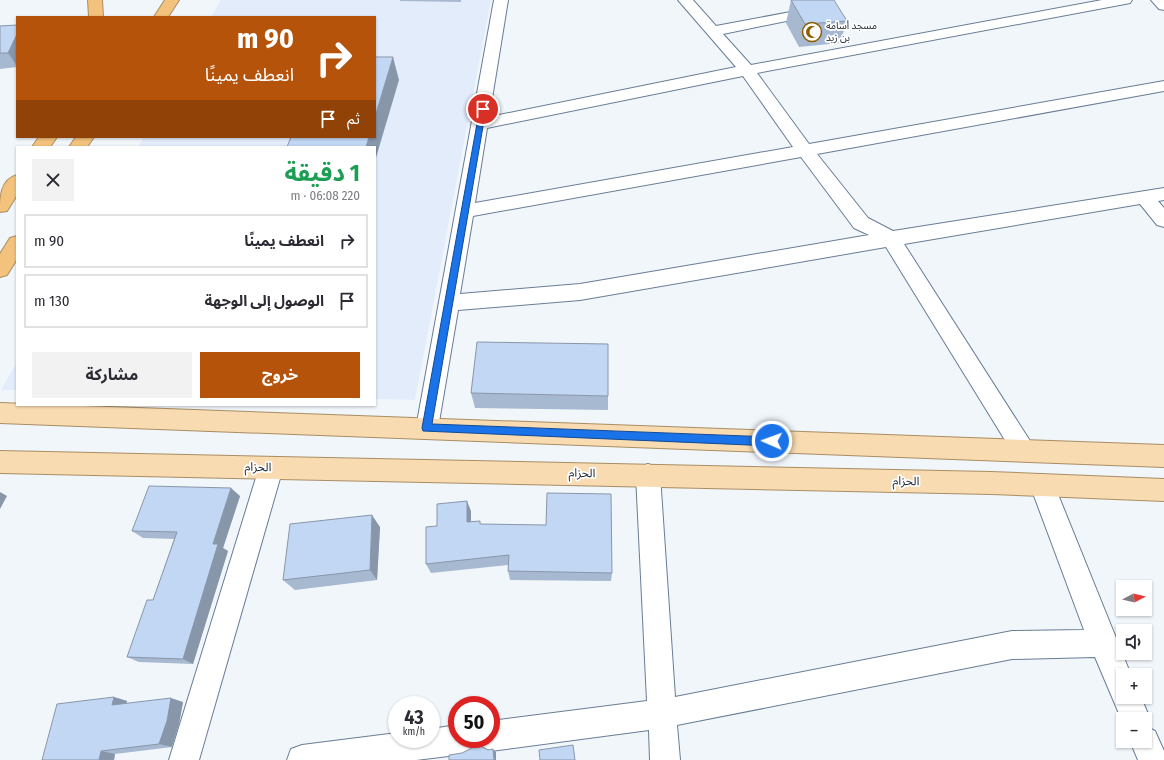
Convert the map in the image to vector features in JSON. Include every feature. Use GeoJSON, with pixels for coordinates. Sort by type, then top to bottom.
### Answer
{"type":"FeatureCollection","features":[{"type":"Feature","properties":{"kind":"highway"},"geometry":{"type":"LineString","coordinates":[[95,0],[96,16]]}},
{"type":"Feature","properties":{"kind":"highway"},"geometry":{"type":"LineString","coordinates":[[162,16],[172,0]]}},
{"type":"Feature","properties":{"kind":"highway"},"geometry":{"type":"LineString","coordinates":[[0,206],[16,182]]}},
{"type":"Feature","properties":{"kind":"highway"},"geometry":{"type":"LineString","coordinates":[[0,270],[16,245]]}},
{"type":"Feature","properties":{"kind":"main road"},"geometry":{"type":"LineString","coordinates":[[0,413],[1164,456]]}},
{"type":"Feature","properties":{"kind":"main road","name":"الحزام"},"geometry":{"type":"LineString","coordinates":[[0,462],[648,475],[1042,485],[1164,490]]}},
{"type":"Feature","properties":{"kind":"street"},"geometry":{"type":"LineString","coordinates":[[427,428],[502,0]]}},
{"type":"Feature","properties":{"kind":"street"},"geometry":{"type":"LineString","coordinates":[[685,0],[747,70],[804,149],[861,223],[891,239],[1024,451]]}},
{"type":"Feature","properties":{"kind":"street"},"geometry":{"type":"LineString","coordinates":[[480,124],[747,70],[1125,0]]}},
{"type":"Feature","properties":{"kind":"street"},"geometry":{"type":"LineString","coordinates":[[1158,0],[1164,6]]}},
{"type":"Feature","properties":{"kind":"street"},"geometry":{"type":"LineString","coordinates":[[713,31],[796,15]]}},
{"type":"Feature","properties":{"kind":"street"},"geometry":{"type":"LineString","coordinates":[[465,211],[804,149],[1164,86]]}},
{"type":"Feature","properties":{"kind":"street"},"geometry":{"type":"LineString","coordinates":[[449,303],[580,292],[1164,194]]}},
{"type":"Feature","properties":{"kind":"street"},"geometry":{"type":"LineString","coordinates":[[1144,197],[1164,220]]}},
{"type":"Feature","properties":{"kind":"street"},"geometry":{"type":"LineString","coordinates":[[184,760],[271,468]]}},
{"type":"Feature","properties":{"kind":"street"},"geometry":{"type":"LineString","coordinates":[[648,475],[661,714],[665,760]]}},
{"type":"Feature","properties":{"kind":"street"},"geometry":{"type":"LineString","coordinates":[[1042,485],[1116,674]]}},
{"type":"Feature","properties":{"kind":"street"},"geometry":{"type":"LineString","coordinates":[[500,735],[661,714],[1012,645],[1103,643]]}},
{"type":"Feature","properties":{"kind":"street"},"geometry":{"type":"LineString","coordinates":[[302,760],[448,741]]}},
{"type":"Feature","properties":{"kind":"shaded area"},"geometry":{"type":"Polygon","coordinates":[[[221,0],[491,0],[415,400],[376,399],[376,146],[139,146],[143,138],[376,138],[376,16],[212,16],[221,0]]]}},
{"type":"Feature","properties":{"kind":"shaded area"},"geometry":{"type":"Polygon","coordinates":[[[16,364],[16,390],[1,390],[16,364]]]}},
{"type":"Feature","properties":{"kind":"building"},"geometry":{"type":"Polygon","coordinates":[[[791,0],[834,0],[847,21],[805,24],[791,0]]]}},
{"type":"Feature","properties":{"kind":"building"},"geometry":{"type":"Polygon","coordinates":[[[16,25],[16,36],[8,53],[0,53],[0,26],[16,25]]]}},
{"type":"Feature","properties":{"kind":"building"},"geometry":{"type":"Polygon","coordinates":[[[376,57],[393,57],[376,114],[376,57]]]}},
{"type":"Feature","properties":{"kind":"building"},"geometry":{"type":"Polygon","coordinates":[[[291,138],[369,138],[366,146],[287,146],[291,138]]]}},
{"type":"Feature","properties":{"kind":"building"},"geometry":{"type":"Polygon","coordinates":[[[477,342],[608,344],[608,396],[471,393],[477,342]]]}},
{"type":"Feature","properties":{"kind":"building"},"geometry":{"type":"Polygon","coordinates":[[[149,486],[231,488],[213,544],[218,544],[183,659],[127,657],[147,600],[153,600],[177,532],[132,531],[149,486]]]}},
{"type":"Feature","properties":{"kind":"building"},"geometry":{"type":"Polygon","coordinates":[[[547,493],[611,494],[612,573],[508,571],[509,555],[426,564],[426,527],[437,526],[437,504],[467,501],[467,522],[480,521],[480,524],[546,525],[547,493]]]}},
{"type":"Feature","properties":{"kind":"building"},"geometry":{"type":"Polygon","coordinates":[[[372,515],[370,570],[283,580],[290,524],[372,515]]]}},
{"type":"Feature","properties":{"kind":"building"},"geometry":{"type":"Polygon","coordinates":[[[114,697],[112,705],[171,698],[167,721],[159,744],[101,751],[99,760],[42,760],[57,704],[114,697]]]}},
{"type":"Feature","properties":{"kind":"building"},"geometry":{"type":"Polygon","coordinates":[[[573,745],[575,760],[540,760],[539,750],[573,745]]]}},
{"type":"Feature","properties":{"kind":"building"},"geometry":{"type":"Polygon","coordinates":[[[472,748],[484,748],[488,750],[493,749],[494,760],[449,760],[449,755],[462,753],[472,748]]]}},
{"type":"Feature","properties":{"kind":"place","name":"مسجد أسامة بن زيد"},"geometry":{"type":"Point","coordinates":[812,32]}},
{"type":"Feature","properties":{"kind":"route"},"geometry":{"type":"LineString","coordinates":[[483,109],[427,428],[772,441]]}}]}
